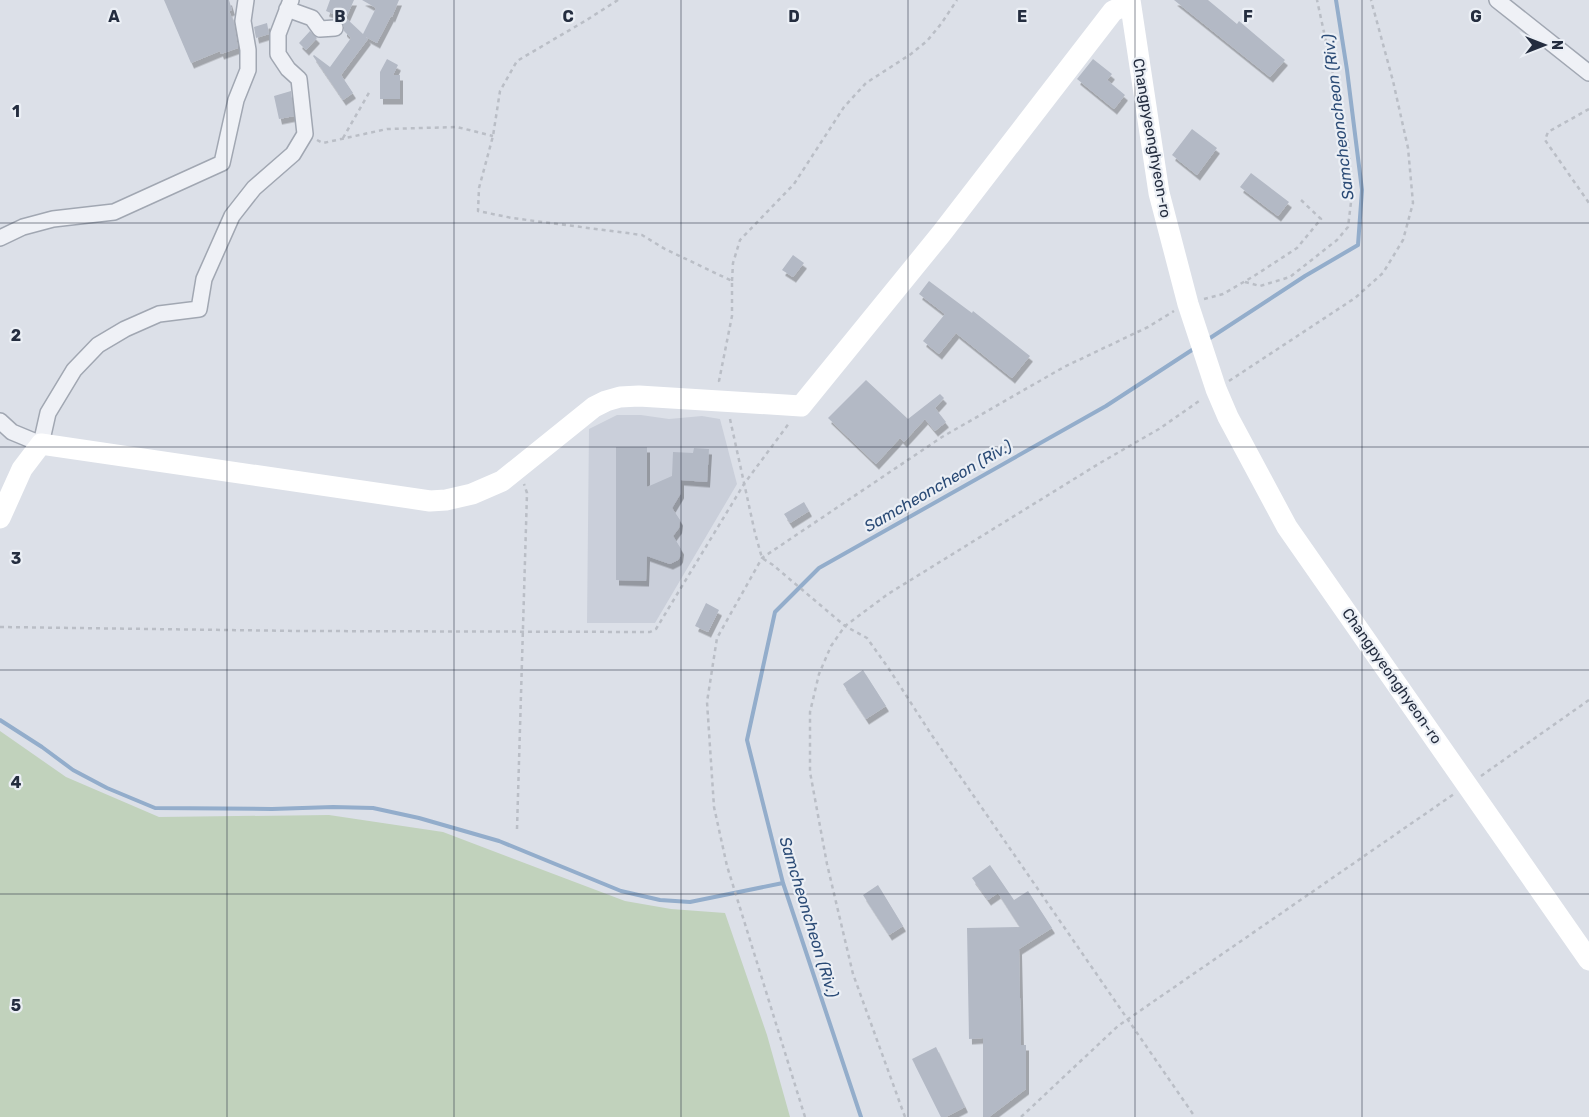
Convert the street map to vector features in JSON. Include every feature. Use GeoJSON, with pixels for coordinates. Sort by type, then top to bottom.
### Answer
{"type":"FeatureCollection","features":[{"type":"Feature","properties":{"kind":"street"},"geometry":{"type":"LineString","coordinates":[[0,238],[23,227],[52,219],[114,212],[222,164],[236,100],[248,70],[248,50],[243,21],[246,0]]}},
{"type":"Feature","properties":{"kind":"street"},"geometry":{"type":"LineString","coordinates":[[1497,0],[1589,73]]}},
{"type":"Feature","properties":{"kind":"street"},"geometry":{"type":"LineString","coordinates":[[0,421],[12,432],[41,444],[430,502],[472,494],[502,481],[584,414],[606,401],[620,397],[639,396],[801,406],[941,234],[1113,11],[1130,2]]}},
{"type":"Feature","properties":{"kind":"street","name":"Changpyeonghyeon-ro"},"geometry":{"type":"LineString","coordinates":[[1130,2],[1159,193],[1188,304],[1215,385],[1228,416],[1287,527],[1589,960]]}},
{"type":"Feature","properties":{"kind":"street"},"geometry":{"type":"LineString","coordinates":[[0,518],[22,469],[41,444],[48,412],[74,370],[98,345],[124,329],[159,314],[199,309],[204,279],[232,216],[254,188],[294,154],[305,134],[299,79],[288,69],[278,54],[278,34],[289,5],[312,18],[320,29],[335,28]]}},
{"type":"Feature","properties":{"kind":"path"},"geometry":{"type":"LineString","coordinates":[[618,0],[517,61],[500,91],[493,136],[479,188],[478,211],[512,218],[642,235],[665,249],[732,281]]}},
{"type":"Feature","properties":{"kind":"path"},"geometry":{"type":"LineString","coordinates":[[957,0],[927,41],[911,54],[866,82],[844,107],[794,184],[776,204],[757,220],[740,240],[733,263],[732,316],[719,381],[727,402],[762,558],[773,565],[845,626],[867,638],[1195,1117]]}},
{"type":"Feature","properties":{"kind":"path"},"geometry":{"type":"LineString","coordinates":[[1243,282],[1260,286],[1290,277],[1337,240],[1348,227],[1352,194],[1348,143],[1317,0]]}},
{"type":"Feature","properties":{"kind":"path"},"geometry":{"type":"LineString","coordinates":[[905,1117],[853,974],[827,864],[810,772],[810,712],[819,674],[831,646],[845,626],[888,594],[1158,429],[1215,385],[1355,298],[1383,273],[1403,240],[1413,203],[1408,148],[1393,80],[1371,0]]}},
{"type":"Feature","properties":{"kind":"path"},"geometry":{"type":"LineString","coordinates":[[343,138],[370,91]]}},
{"type":"Feature","properties":{"kind":"path"},"geometry":{"type":"LineString","coordinates":[[1589,109],[1548,132],[1545,140],[1589,203]]}},
{"type":"Feature","properties":{"kind":"path"},"geometry":{"type":"LineString","coordinates":[[305,134],[322,143],[387,128],[457,127],[493,136]]}},
{"type":"Feature","properties":{"kind":"path"},"geometry":{"type":"LineString","coordinates":[[805,1117],[732,885],[714,807],[707,702],[717,638],[762,558],[942,437],[1064,367],[1148,327],[1188,304],[1223,294],[1297,248],[1321,219],[1301,200]]}},
{"type":"Feature","properties":{"kind":"path"},"geometry":{"type":"LineString","coordinates":[[0,627],[650,632],[656,629],[744,484],[801,406]]}},
{"type":"Feature","properties":{"kind":"path"},"geometry":{"type":"LineString","coordinates":[[517,830],[527,493],[519,468]]}},
{"type":"Feature","properties":{"kind":"path"},"geometry":{"type":"LineString","coordinates":[[1021,1117],[1118,1026],[1589,700]]}},
{"type":"Feature","properties":{"kind":"shaded area"},"geometry":{"type":"Polygon","coordinates":[[[617,415],[641,415],[669,419],[702,416],[720,419],[737,484],[655,623],[587,623],[589,429],[617,415]]]}},
{"type":"Feature","properties":{"kind":"green space"},"geometry":{"type":"Polygon","coordinates":[[[0,731],[66,777],[159,817],[329,815],[443,832],[625,901],[671,909],[725,913],[767,1035],[790,1117],[0,1117],[0,731]]]}},
{"type":"Feature","properties":{"kind":"building"},"geometry":{"type":"Polygon","coordinates":[[[164,0],[229,0],[232,10],[229,11],[234,23],[238,48],[221,54],[220,51],[191,63],[164,0]]]}},
{"type":"Feature","properties":{"kind":"building"},"geometry":{"type":"Polygon","coordinates":[[[330,0],[354,0],[346,18],[363,34],[376,8],[362,0],[399,0],[392,17],[377,43],[366,37],[368,39],[341,75],[353,93],[343,100],[313,56],[330,67],[351,38],[344,31],[341,21],[343,18],[326,11],[330,0]]]}},
{"type":"Feature","properties":{"kind":"building"},"geometry":{"type":"Polygon","coordinates":[[[1174,0],[1208,0],[1237,24],[1239,21],[1285,60],[1270,77],[1174,0]]]}},
{"type":"Feature","properties":{"kind":"building"},"geometry":{"type":"Polygon","coordinates":[[[267,23],[269,34],[256,38],[254,27],[267,23]]]}},
{"type":"Feature","properties":{"kind":"building"},"geometry":{"type":"Polygon","coordinates":[[[310,31],[317,38],[306,50],[299,43],[310,31]]]}},
{"type":"Feature","properties":{"kind":"building"},"geometry":{"type":"Polygon","coordinates":[[[387,59],[398,65],[393,75],[400,75],[400,99],[380,99],[380,72],[387,59]]]}},
{"type":"Feature","properties":{"kind":"building"},"geometry":{"type":"Polygon","coordinates":[[[1093,59],[1112,74],[1107,80],[1125,95],[1114,109],[1077,79],[1093,59]]]}},
{"type":"Feature","properties":{"kind":"building"},"geometry":{"type":"Polygon","coordinates":[[[291,91],[294,116],[279,119],[274,96],[291,91]]]}},
{"type":"Feature","properties":{"kind":"building"},"geometry":{"type":"Polygon","coordinates":[[[1192,129],[1217,148],[1197,175],[1172,155],[1192,129]]]}},
{"type":"Feature","properties":{"kind":"building"},"geometry":{"type":"Polygon","coordinates":[[[1251,173],[1289,202],[1278,216],[1240,187],[1251,173]]]}},
{"type":"Feature","properties":{"kind":"building"},"geometry":{"type":"Polygon","coordinates":[[[793,255],[804,263],[793,277],[782,270],[793,255]]]}},
{"type":"Feature","properties":{"kind":"building"},"geometry":{"type":"Polygon","coordinates":[[[929,281],[972,313],[973,311],[1030,356],[1012,378],[956,333],[939,354],[923,341],[945,314],[919,294],[929,281]]]}},
{"type":"Feature","properties":{"kind":"building"},"geometry":{"type":"Polygon","coordinates":[[[866,380],[908,419],[940,394],[944,398],[935,408],[946,422],[935,431],[925,419],[904,442],[900,438],[876,464],[828,418],[866,380]]]}},
{"type":"Feature","properties":{"kind":"building"},"geometry":{"type":"Polygon","coordinates":[[[616,447],[647,447],[647,487],[672,476],[673,452],[693,453],[694,448],[709,449],[707,482],[681,480],[681,493],[672,508],[680,520],[679,528],[673,536],[681,549],[680,557],[670,564],[647,556],[646,581],[616,580],[616,447]]]}},
{"type":"Feature","properties":{"kind":"building"},"geometry":{"type":"Polygon","coordinates":[[[804,502],[809,511],[790,523],[784,514],[804,502]]]}},
{"type":"Feature","properties":{"kind":"building"},"geometry":{"type":"Polygon","coordinates":[[[706,603],[719,610],[708,632],[695,626],[706,603]]]}},
{"type":"Feature","properties":{"kind":"building"},"geometry":{"type":"Polygon","coordinates":[[[863,670],[886,706],[866,719],[843,684],[863,670]]]}},
{"type":"Feature","properties":{"kind":"building"},"geometry":{"type":"Polygon","coordinates":[[[990,865],[1014,900],[1028,891],[1052,928],[1019,949],[1021,1045],[1026,1045],[1026,1089],[989,1117],[983,1117],[983,1038],[969,1039],[967,928],[1020,927],[998,893],[988,900],[972,878],[990,865]]]}},
{"type":"Feature","properties":{"kind":"building"},"geometry":{"type":"Polygon","coordinates":[[[878,885],[903,926],[889,935],[863,895],[878,885]]]}},
{"type":"Feature","properties":{"kind":"building"},"geometry":{"type":"Polygon","coordinates":[[[936,1047],[965,1107],[946,1117],[941,1117],[912,1059],[936,1047]]]}},
{"type":"Feature","properties":{"kind":"waterway","name":"Samcheoncheon (Riv.)"},"geometry":{"type":"LineString","coordinates":[[1207,340],[1305,276],[1358,245],[1362,190],[1336,0]]}},
{"type":"Feature","properties":{"kind":"waterway","name":"Samcheoncheon (Riv.)"},"geometry":{"type":"LineString","coordinates":[[861,1117],[783,883],[747,740],[775,612],[819,568],[1106,406],[1195,348]]}},
{"type":"Feature","properties":{"kind":"waterway"},"geometry":{"type":"LineString","coordinates":[[0,720],[73,770],[107,788],[155,808],[373,808],[419,818],[499,841],[621,891],[660,900],[690,902],[783,883]]}}]}
